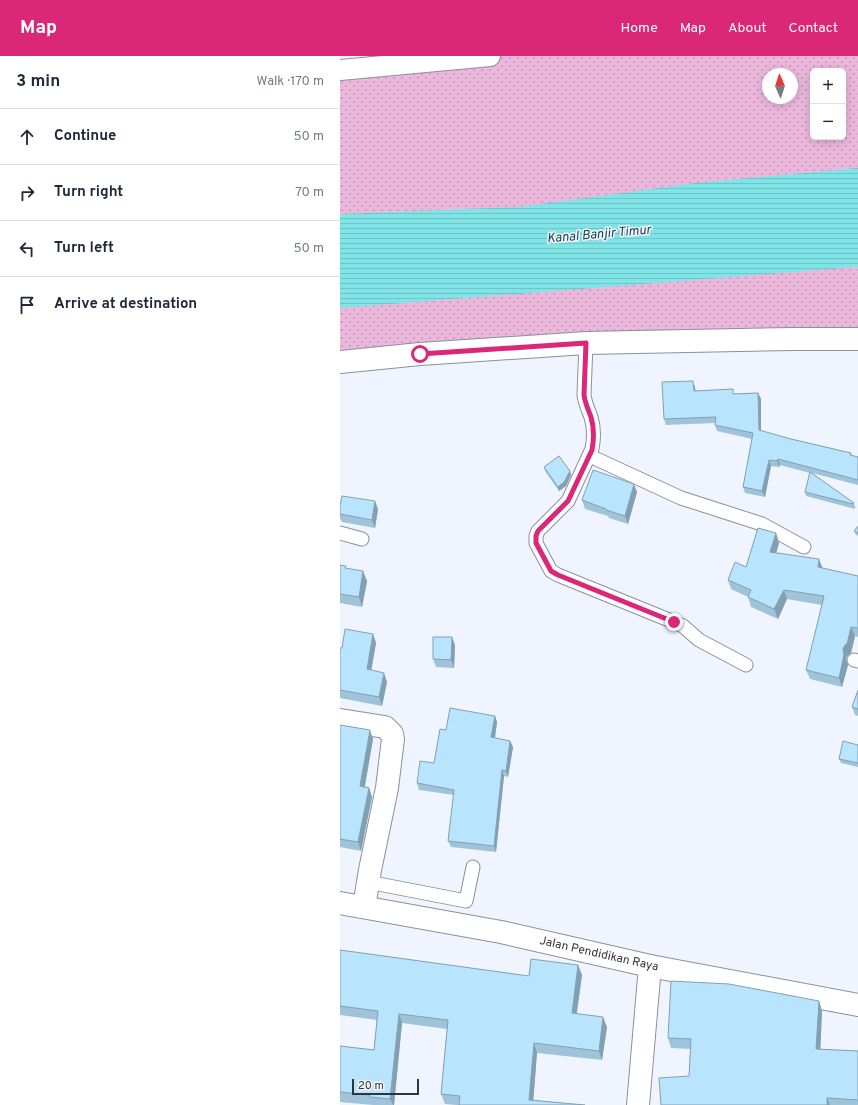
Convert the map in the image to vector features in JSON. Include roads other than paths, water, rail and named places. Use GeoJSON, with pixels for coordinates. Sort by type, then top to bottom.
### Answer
{"type":"FeatureCollection","features":[{"type":"Feature","properties":{"kind":"street"},"geometry":{"type":"LineString","coordinates":[[340,70],[490,56]]}},
{"type":"Feature","properties":{"kind":"street"},"geometry":{"type":"LineString","coordinates":[[340,362],[420,354],[586,343],[858,339]]}},
{"type":"Feature","properties":{"kind":"street"},"geometry":{"type":"LineString","coordinates":[[340,720],[386,727],[392,734],[393,739],[387,788],[364,907]]}},
{"type":"Feature","properties":{"kind":"street","name":"Jalan Pendidikan Raya"},"geometry":{"type":"LineString","coordinates":[[340,903],[501,932],[650,966],[858,1005]]}},
{"type":"Feature","properties":{"kind":"street"},"geometry":{"type":"LineString","coordinates":[[638,1105],[650,966]]}},
{"type":"Feature","properties":{"kind":"lane"},"geometry":{"type":"LineString","coordinates":[[586,343],[584,395],[591,418],[594,441],[592,450],[568,501],[538,531],[536,543],[551,571],[683,626],[699,640],[746,665]]}},
{"type":"Feature","properties":{"kind":"lane"},"geometry":{"type":"LineString","coordinates":[[590,456],[681,498],[762,524],[804,547]]}},
{"type":"Feature","properties":{"kind":"lane"},"geometry":{"type":"LineString","coordinates":[[340,533],[362,539]]}},
{"type":"Feature","properties":{"kind":"lane"},"geometry":{"type":"LineString","coordinates":[[463,925],[473,867]]}},
{"type":"Feature","properties":{"kind":"lane"},"geometry":{"type":"LineString","coordinates":[[368,882],[466,901]]}},
{"type":"Feature","properties":{"kind":"water","name":"Kanal Banjir Timur"},"geometry":{"type":"Polygon","coordinates":[[[858,168],[858,267],[340,308],[340,214],[519,207],[695,183],[858,168]]]}}]}
